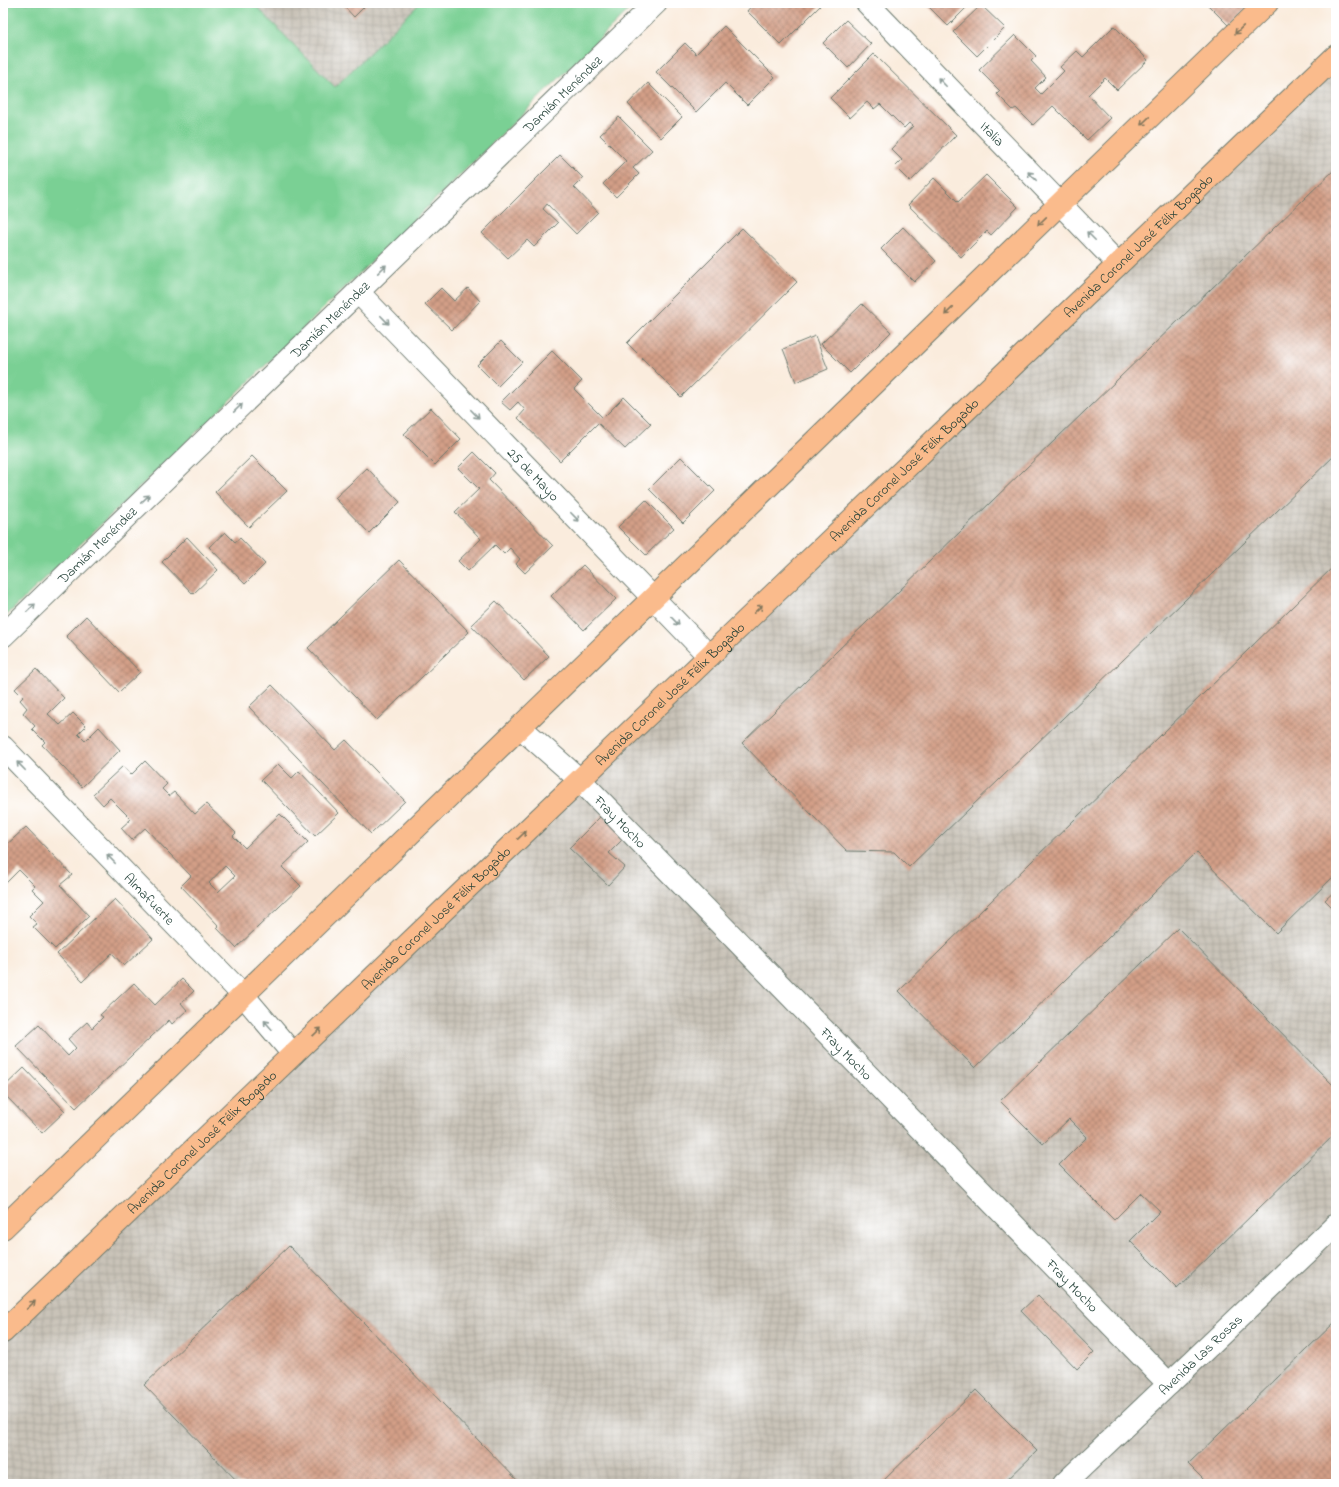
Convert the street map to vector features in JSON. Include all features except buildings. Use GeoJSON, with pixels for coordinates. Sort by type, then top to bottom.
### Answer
{"type":"FeatureCollection","features":[{"type":"Feature","properties":{"kind":"main road"},"geometry":{"type":"LineString","coordinates":[[3,1228],[1267,3]]}},
{"type":"Feature","properties":{"kind":"main road","name":"Avenida Coronel José Félix Bogado"},"geometry":{"type":"LineString","coordinates":[[3,1332],[1336,56]]}},
{"type":"Feature","properties":{"kind":"street","name":"Damián Menéndez"},"geometry":{"type":"LineString","coordinates":[[3,636],[656,3]]}},
{"type":"Feature","properties":{"kind":"street","name":"Italia"},"geometry":{"type":"LineString","coordinates":[[866,3],[1118,264]]}},
{"type":"Feature","properties":{"kind":"street","name":"25 de Mayo"},"geometry":{"type":"LineString","coordinates":[[358,292],[709,656]]}},
{"type":"Feature","properties":{"kind":"street","name":"Fray Mocho"},"geometry":{"type":"LineString","coordinates":[[520,727],[580,780],[1169,1384]]}},
{"type":"Feature","properties":{"kind":"street","name":"Almafuerte"},"geometry":{"type":"LineString","coordinates":[[3,747],[243,995],[294,1054]]}},
{"type":"Feature","properties":{"kind":"street","name":"Avenida Las Rosas"},"geometry":{"type":"LineString","coordinates":[[1064,1484],[1336,1225]]}},
{"type":"Feature","properties":{"kind":"shaded area"},"geometry":{"type":"Polygon","coordinates":[[[253,3],[420,3],[335,87],[253,3]]]}},
{"type":"Feature","properties":{"kind":"shaded area"},"geometry":{"type":"Polygon","coordinates":[[[1336,56],[1336,1484],[3,1484],[3,1332],[1336,56]]]}},
{"type":"Feature","properties":{"kind":"green space"},"geometry":{"type":"Polygon","coordinates":[[[3,3],[253,3],[335,87],[420,3],[636,3],[231,399],[3,619],[3,3]]]}}]}
